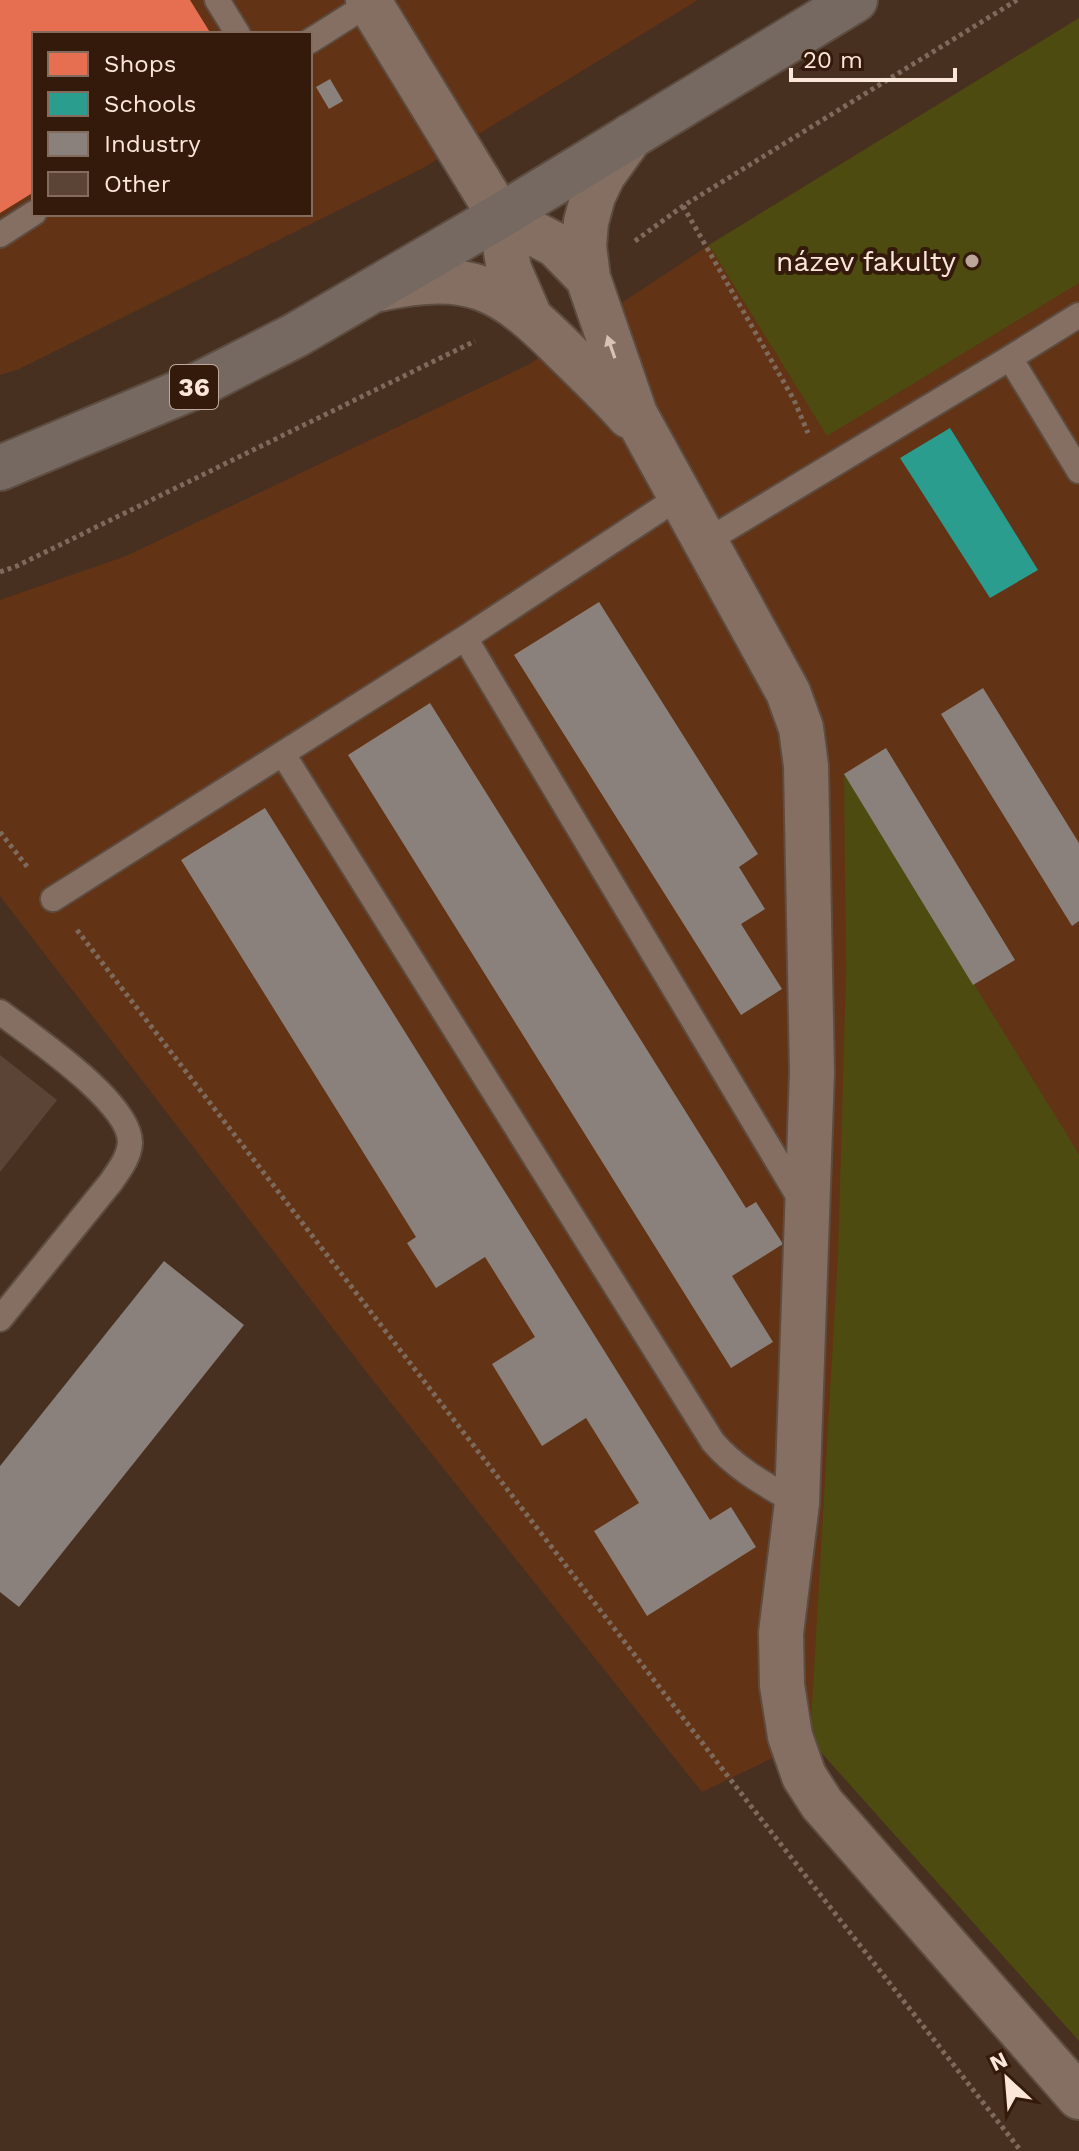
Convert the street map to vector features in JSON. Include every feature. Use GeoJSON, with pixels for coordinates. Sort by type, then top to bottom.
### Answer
{"type":"FeatureCollection","features":[{"type":"Feature","properties":{"kind":"main road","name":"36"},"geometry":{"type":"LineString","coordinates":[[0,468],[196,386],[296,335],[379,289],[855,0]]}},
{"type":"Feature","properties":{"kind":"street"},"geometry":{"type":"LineString","coordinates":[[369,2],[500,216],[509,269],[529,315]]}},
{"type":"Feature","properties":{"kind":"street"},"geometry":{"type":"LineString","coordinates":[[631,136],[603,175],[593,196],[584,246],[588,278],[628,398],[650,445],[788,692],[801,728],[806,766],[812,1072],[797,1503],[781,1633],[781,1672],[790,1736],[804,1776],[822,1804],[1079,2097]]}},
{"type":"Feature","properties":{"kind":"street"},"geometry":{"type":"LineString","coordinates":[[500,216],[556,245],[588,278]]}},
{"type":"Feature","properties":{"kind":"street"},"geometry":{"type":"LineString","coordinates":[[379,289],[415,281],[469,283],[489,289],[529,315],[618,403],[650,445]]}},
{"type":"Feature","properties":{"kind":"lane"},"geometry":{"type":"LineString","coordinates":[[217,0],[237,32]]}},
{"type":"Feature","properties":{"kind":"lane"},"geometry":{"type":"LineString","coordinates":[[312,40],[369,2]]}},
{"type":"Feature","properties":{"kind":"lane"},"geometry":{"type":"LineString","coordinates":[[0,235],[32,214]]}},
{"type":"Feature","properties":{"kind":"lane"},"geometry":{"type":"LineString","coordinates":[[705,542],[1079,315]]}},
{"type":"Feature","properties":{"kind":"lane"},"geometry":{"type":"LineString","coordinates":[[1010,358],[1079,471]]}},
{"type":"Feature","properties":{"kind":"lane"},"geometry":{"type":"LineString","coordinates":[[53,899],[465,638],[679,497]]}},
{"type":"Feature","properties":{"kind":"lane"},"geometry":{"type":"LineString","coordinates":[[465,638],[807,1209]]}},
{"type":"Feature","properties":{"kind":"lane"},"geometry":{"type":"LineString","coordinates":[[283,754],[713,1442],[746,1473],[797,1503]]}},
{"type":"Feature","properties":{"kind":"lane"},"geometry":{"type":"LineString","coordinates":[[0,1012],[101,1093],[126,1126],[130,1142],[124,1163],[111,1182],[0,1319]]}},
{"type":"Feature","properties":{"kind":"path"},"geometry":{"type":"LineString","coordinates":[[588,278],[683,206],[1017,0]]}},
{"type":"Feature","properties":{"kind":"path"},"geometry":{"type":"LineString","coordinates":[[683,206],[794,400],[824,469]]}},
{"type":"Feature","properties":{"kind":"path"},"geometry":{"type":"LineString","coordinates":[[0,572],[529,315]]}},
{"type":"Feature","properties":{"kind":"path"},"geometry":{"type":"LineString","coordinates":[[0,832],[747,1801],[1021,2151]]}},
{"type":"Feature","properties":{"kind":"shaded area"},"geometry":{"type":"Polygon","coordinates":[[[0,0],[698,0],[423,168],[19,369],[0,375],[0,0]]]}},
{"type":"Feature","properties":{"kind":"shaded area"},"geometry":{"type":"Polygon","coordinates":[[[1079,18],[1079,2006],[810,1740],[702,1792],[368,1374],[0,896],[0,600],[126,556],[528,365],[709,245],[1079,18]]]}},
{"type":"Feature","properties":{"kind":"shaded area"},"geometry":{"type":"Polygon","coordinates":[[[1079,18],[1079,283],[827,436],[709,245],[1079,18]]]}},
{"type":"Feature","properties":{"kind":"shaded area"},"geometry":{"type":"Polygon","coordinates":[[[844,774],[1079,1154],[1079,2041],[810,1740],[838,1254],[846,973],[844,774]]]}},
{"type":"Feature","properties":{"kind":"building: Shops"},"geometry":{"type":"Polygon","coordinates":[[[0,0],[190,0],[210,32],[32,32],[32,193],[0,213],[0,0]]]}},
{"type":"Feature","properties":{"kind":"building: Schools"},"geometry":{"type":"Polygon","coordinates":[[[950,428],[1038,570],[990,598],[900,458],[950,428]]]}},
{"type":"Feature","properties":{"kind":"building: Industry"},"geometry":{"type":"Polygon","coordinates":[[[330,79],[343,101],[329,109],[316,87],[330,79]]]}},
{"type":"Feature","properties":{"kind":"building: Industry"},"geometry":{"type":"Polygon","coordinates":[[[599,602],[758,854],[739,867],[765,909],[741,924],[782,989],[741,1015],[514,655],[599,602]]]}},
{"type":"Feature","properties":{"kind":"building: Industry"},"geometry":{"type":"Polygon","coordinates":[[[983,688],[1079,843],[1079,921],[1072,926],[941,714],[983,688]]]}},
{"type":"Feature","properties":{"kind":"building: Industry"},"geometry":{"type":"Polygon","coordinates":[[[430,703],[746,1208],[756,1202],[783,1244],[732,1276],[773,1342],[731,1368],[348,755],[430,703]]]}},
{"type":"Feature","properties":{"kind":"building: Industry"},"geometry":{"type":"Polygon","coordinates":[[[886,748],[1015,960],[973,985],[844,774],[886,748]]]}},
{"type":"Feature","properties":{"kind":"building: Industry"},"geometry":{"type":"Polygon","coordinates":[[[265,808],[710,1520],[731,1507],[756,1547],[647,1616],[594,1531],[639,1503],[586,1418],[542,1446],[492,1364],[535,1337],[485,1257],[436,1288],[407,1243],[416,1237],[181,860],[265,808]]]}},
{"type":"Feature","properties":{"kind":"building: Industry"},"geometry":{"type":"Polygon","coordinates":[[[164,1261],[244,1325],[19,1607],[0,1592],[0,1466],[164,1261]]]}},
{"type":"Feature","properties":{"kind":"building: Other"},"geometry":{"type":"Polygon","coordinates":[[[0,1055],[57,1100],[0,1172],[0,1055]]]}},
{"type":"Feature","properties":{"kind":"place","name":"název fakulty"},"geometry":{"type":"Point","coordinates":[972,261]}}]}
